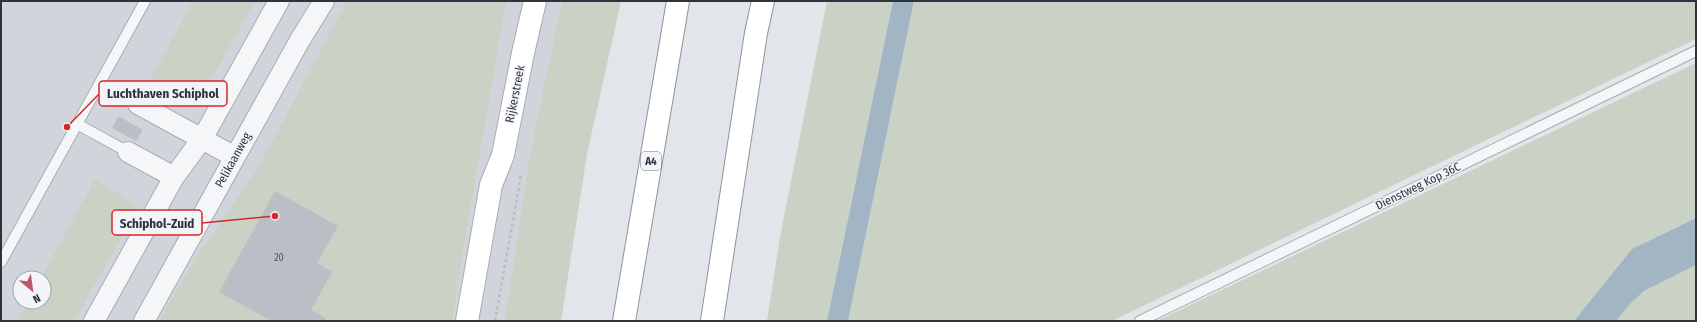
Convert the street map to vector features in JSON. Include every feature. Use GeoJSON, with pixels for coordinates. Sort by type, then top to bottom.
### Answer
{"type":"FeatureCollection","features":[{"type":"Feature","properties":{"kind":"main road","name":"Rijkerstreek"},"geometry":{"type":"LineString","coordinates":[[467,321],[491,185],[490,154],[520,1]]}},
{"type":"Feature","properties":{"kind":"main road","name":"Rijkerstreek"},"geometry":{"type":"LineString","coordinates":[[491,185],[503,156],[523,53],[535,1]]}},
{"type":"Feature","properties":{"kind":"main road","name":"A4"},"geometry":{"type":"LineString","coordinates":[[624,321],[678,1]]}},
{"type":"Feature","properties":{"kind":"main road"},"geometry":{"type":"LineString","coordinates":[[712,321],[756,34],[763,1]]}},
{"type":"Feature","properties":{"kind":"street"},"geometry":{"type":"LineString","coordinates":[[94,321],[174,177],[202,139],[279,1]]}},
{"type":"Feature","properties":{"kind":"street","name":"Pelikaanweg"},"geometry":{"type":"LineString","coordinates":[[144,321],[300,40],[324,1]]}},
{"type":"Feature","properties":{"kind":"street"},"geometry":{"type":"LineString","coordinates":[[138,104],[235,157]]}},
{"type":"Feature","properties":{"kind":"street"},"geometry":{"type":"LineString","coordinates":[[128,152],[174,177]]}},
{"type":"Feature","properties":{"kind":"lane"},"geometry":{"type":"LineString","coordinates":[[1,262],[145,1]]}},
{"type":"Feature","properties":{"kind":"lane","name":"Dienstweg Kop 36C"},"geometry":{"type":"LineString","coordinates":[[1140,321],[1696,51]]}},
{"type":"Feature","properties":{"kind":"lane"},"geometry":{"type":"LineString","coordinates":[[100,83],[138,104]]}},
{"type":"Feature","properties":{"kind":"lane"},"geometry":{"type":"LineString","coordinates":[[77,124],[128,152]]}},
{"type":"Feature","properties":{"kind":"shaded area"},"geometry":{"type":"Polygon","coordinates":[[[1,1],[591,1],[535,321],[1,321],[1,1]]]}},
{"type":"Feature","properties":{"kind":"green space"},"geometry":{"type":"Polygon","coordinates":[[[193,1],[255,1],[198,104],[194,107],[151,78],[193,1]]]}},
{"type":"Feature","properties":{"kind":"green space"},"geometry":{"type":"Polygon","coordinates":[[[347,1],[506,1],[458,280],[453,321],[159,321],[194,261],[258,168],[347,1]]]}},
{"type":"Feature","properties":{"kind":"green space"},"geometry":{"type":"Polygon","coordinates":[[[562,1],[621,1],[587,154],[561,321],[505,321],[530,155],[562,1]]]}},
{"type":"Feature","properties":{"kind":"green space"},"geometry":{"type":"Polygon","coordinates":[[[827,1],[893,1],[827,321],[767,321],[780,237],[827,1]]]}},
{"type":"Feature","properties":{"kind":"green space"},"geometry":{"type":"Polygon","coordinates":[[[914,1],[1696,1],[1696,39],[1112,321],[848,321],[914,1]]]}},
{"type":"Feature","properties":{"kind":"green space"},"geometry":{"type":"Polygon","coordinates":[[[1696,63],[1696,218],[1632,249],[1574,321],[1157,321],[1696,63]]]}},
{"type":"Feature","properties":{"kind":"green space"},"geometry":{"type":"Polygon","coordinates":[[[95,179],[139,207],[74,321],[18,321],[24,310],[52,310],[52,270],[45,270],[95,179]]]}},
{"type":"Feature","properties":{"kind":"green space"},"geometry":{"type":"Polygon","coordinates":[[[1696,265],[1696,321],[1616,321],[1631,303],[1644,291],[1696,265]]]}},
{"type":"Feature","properties":{"kind":"water"},"geometry":{"type":"Polygon","coordinates":[[[893,1],[914,1],[848,321],[827,321],[893,1]]]}},
{"type":"Feature","properties":{"kind":"water"},"geometry":{"type":"Polygon","coordinates":[[[1696,218],[1696,265],[1644,291],[1631,303],[1616,321],[1574,321],[1632,249],[1696,218]]]}},
{"type":"Feature","properties":{"kind":"building"},"geometry":{"type":"Polygon","coordinates":[[[118,116],[143,130],[136,141],[112,128],[118,116]]]}},
{"type":"Feature","properties":{"kind":"building"},"geometry":{"type":"Polygon","coordinates":[[[275,191],[338,226],[317,263],[332,272],[311,310],[326,318],[324,321],[272,321],[219,292],[275,191]]]}},
{"type":"Feature","properties":{"kind":"place","name":"Luchthaven Schiphol"},"geometry":{"type":"Point","coordinates":[67,127]}},
{"type":"Feature","properties":{"kind":"place","name":"Schiphol-Zuid"},"geometry":{"type":"Point","coordinates":[275,216]}}]}
